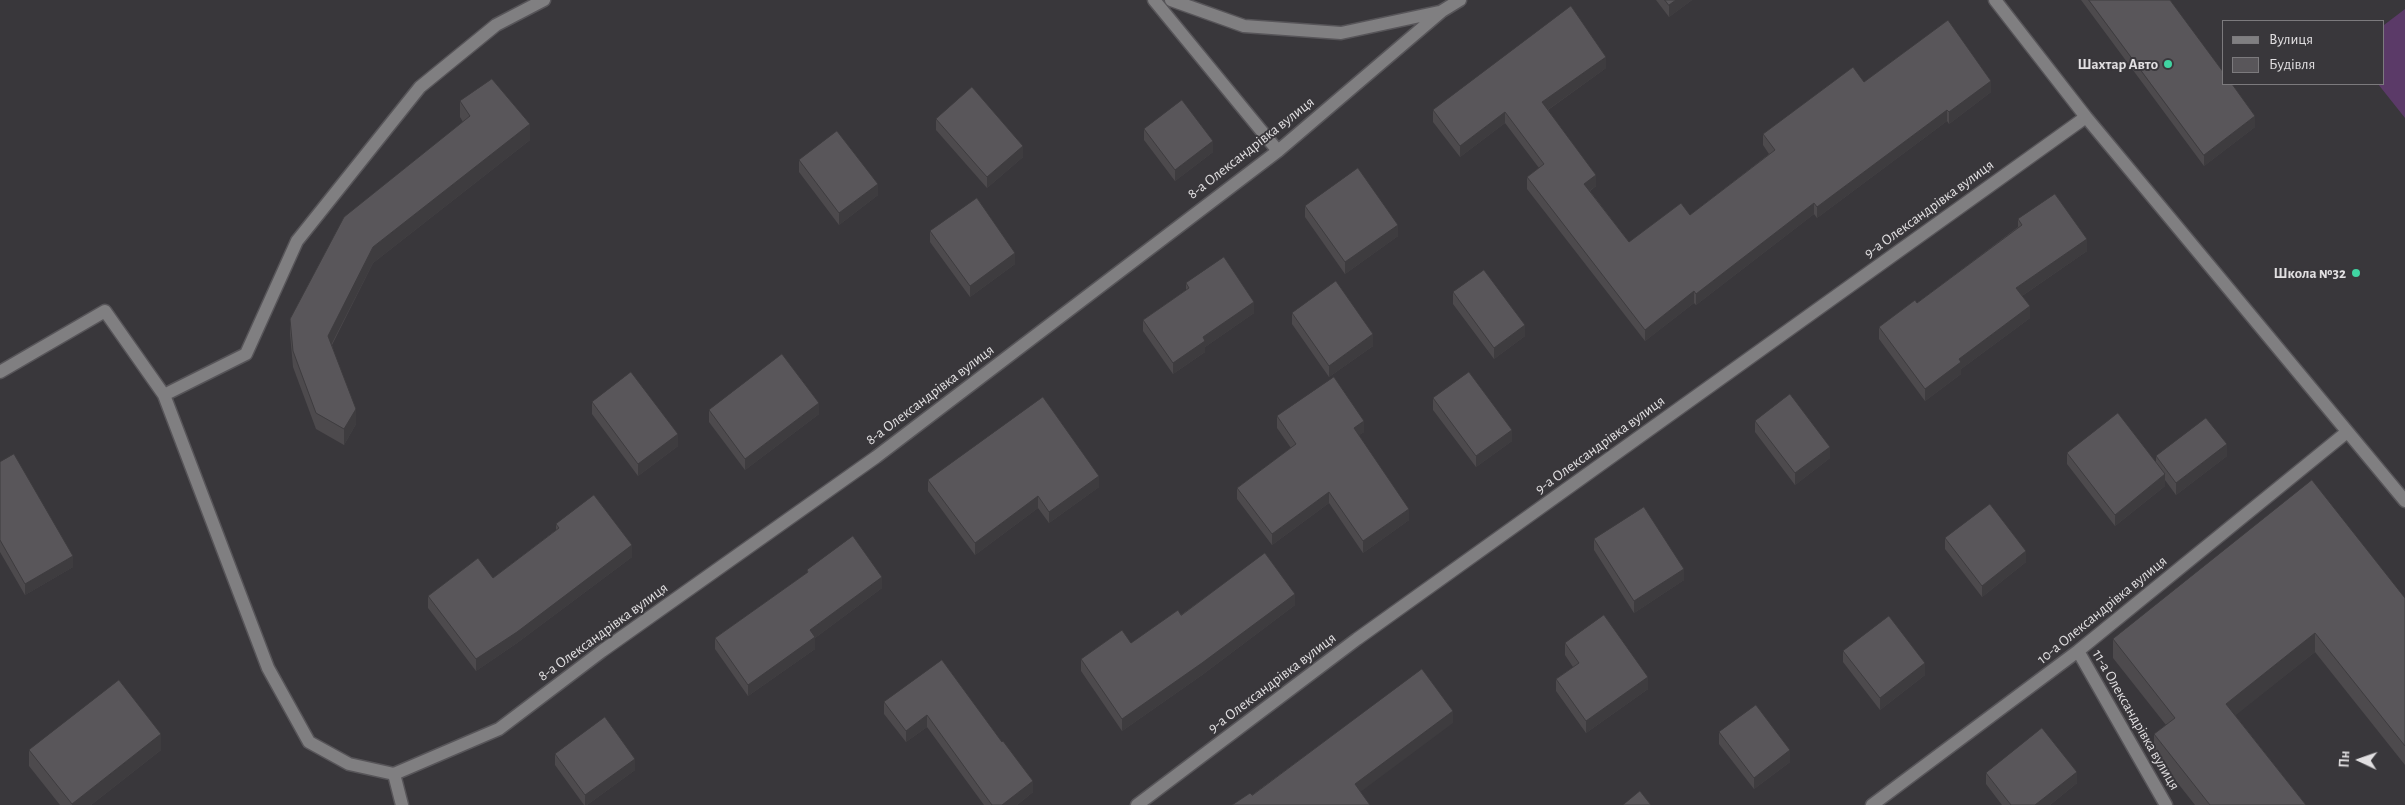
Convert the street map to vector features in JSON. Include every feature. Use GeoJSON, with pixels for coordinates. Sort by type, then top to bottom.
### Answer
{"type":"FeatureCollection","features":[{"type":"Feature","properties":{"kind":"street"},"geometry":{"type":"LineString","coordinates":[[164,396],[246,354],[297,241],[420,87],[496,25],[544,0]]}},
{"type":"Feature","properties":{"kind":"street"},"geometry":{"type":"LineString","coordinates":[[1154,0],[1278,151]]}},
{"type":"Feature","properties":{"kind":"street"},"geometry":{"type":"LineString","coordinates":[[1171,0],[1244,26],[1341,32],[1442,11]]}},
{"type":"Feature","properties":{"kind":"street","name":"8-а Олександрівка вулиця"},"geometry":{"type":"LineString","coordinates":[[394,774],[499,730],[602,651],[876,457],[1278,151],[1442,11],[1460,0]]}},
{"type":"Feature","properties":{"kind":"street"},"geometry":{"type":"LineString","coordinates":[[1995,0],[2086,117],[2405,501]]}},
{"type":"Feature","properties":{"kind":"street","name":"9-а Олександрівка вулиця"},"geometry":{"type":"LineString","coordinates":[[1136,805],[1365,633],[2086,117]]}},
{"type":"Feature","properties":{"kind":"street"},"geometry":{"type":"LineString","coordinates":[[0,372],[105,311],[164,396],[268,668],[309,742],[349,764],[394,774],[402,805]]}},
{"type":"Feature","properties":{"kind":"street","name":"10-а Олександрівка вулиця"},"geometry":{"type":"LineString","coordinates":[[1872,805],[2078,651],[2347,432]]}},
{"type":"Feature","properties":{"kind":"street","name":"11-а Олександрівка вулиця"},"geometry":{"type":"LineString","coordinates":[[2078,651],[2166,805]]}},
{"type":"Feature","properties":{"kind":"shaded area"},"geometry":{"type":"Polygon","coordinates":[[[2405,9],[2405,118],[2379,85],[2385,85],[2385,24],[2405,9]]]}},
{"type":"Feature","properties":{"kind":"building"},"geometry":{"type":"Polygon","coordinates":[[[1665,0],[1676,0],[1669,5],[1665,0]]]}},
{"type":"Feature","properties":{"kind":"building","name":"Шахтар Авто"},"geometry":{"type":"Polygon","coordinates":[[[2089,0],[2170,0],[2222,70],[2222,85],[2233,85],[2255,116],[2204,155],[2089,0]]]}},
{"type":"Feature","properties":{"kind":"building"},"geometry":{"type":"Polygon","coordinates":[[[1571,6],[1606,57],[1542,102],[1596,175],[1584,184],[1629,242],[1681,203],[1690,215],[1775,150],[1763,134],[1853,67],[1864,82],[1948,20],[1991,81],[1949,112],[1947,110],[1817,207],[1814,203],[1696,294],[1694,291],[1645,330],[1527,177],[1544,164],[1505,112],[1460,146],[1433,110],[1571,6]]]}},
{"type":"Feature","properties":{"kind":"building"},"geometry":{"type":"Polygon","coordinates":[[[492,79],[530,124],[373,247],[328,336],[356,409],[344,429],[316,413],[293,351],[290,319],[344,217],[470,116],[460,101],[492,79]]]}},
{"type":"Feature","properties":{"kind":"building"},"geometry":{"type":"Polygon","coordinates":[[[972,87],[1023,146],[987,177],[936,119],[972,87]]]}},
{"type":"Feature","properties":{"kind":"building"},"geometry":{"type":"Polygon","coordinates":[[[1182,100],[1213,141],[1175,170],[1144,129],[1182,100]]]}},
{"type":"Feature","properties":{"kind":"building"},"geometry":{"type":"Polygon","coordinates":[[[837,131],[878,184],[839,213],[799,160],[837,131]]]}},
{"type":"Feature","properties":{"kind":"building"},"geometry":{"type":"Polygon","coordinates":[[[1358,168],[1398,225],[1345,262],[1305,206],[1358,168]]]}},
{"type":"Feature","properties":{"kind":"building"},"geometry":{"type":"Polygon","coordinates":[[[2055,194],[2087,239],[2016,288],[2030,306],[1959,359],[1961,362],[1925,389],[1879,327],[1915,300],[1917,303],[2022,225],[2018,219],[2055,194]]]}},
{"type":"Feature","properties":{"kind":"building"},"geometry":{"type":"Polygon","coordinates":[[[977,198],[1015,253],[970,286],[930,231],[977,198]]]}},
{"type":"Feature","properties":{"kind":"building"},"geometry":{"type":"Polygon","coordinates":[[[1224,257],[1254,302],[1203,337],[1205,341],[1173,363],[1143,320],[1189,288],[1186,283],[1224,257]]]}},
{"type":"Feature","properties":{"kind":"building"},"geometry":{"type":"Polygon","coordinates":[[[1484,270],[1525,325],[1494,348],[1453,292],[1484,270]]]}},
{"type":"Feature","properties":{"kind":"building"},"geometry":{"type":"Polygon","coordinates":[[[1336,281],[1373,334],[1329,366],[1292,313],[1336,281]]]}},
{"type":"Feature","properties":{"kind":"building"},"geometry":{"type":"Polygon","coordinates":[[[782,354],[819,403],[745,459],[709,410],[782,354]]]}},
{"type":"Feature","properties":{"kind":"building"},"geometry":{"type":"Polygon","coordinates":[[[631,372],[678,434],[638,464],[592,402],[631,372]]]}},
{"type":"Feature","properties":{"kind":"building"},"geometry":{"type":"Polygon","coordinates":[[[1469,372],[1512,430],[1476,456],[1433,398],[1469,372]]]}},
{"type":"Feature","properties":{"kind":"building"},"geometry":{"type":"Polygon","coordinates":[[[1334,377],[1364,421],[1354,428],[1409,509],[1363,541],[1329,492],[1272,534],[1237,488],[1296,444],[1277,416],[1334,377]]]}},
{"type":"Feature","properties":{"kind":"building"},"geometry":{"type":"Polygon","coordinates":[[[1790,394],[1830,447],[1795,473],[1755,421],[1790,394]]]}},
{"type":"Feature","properties":{"kind":"building"},"geometry":{"type":"Polygon","coordinates":[[[1043,397],[1099,476],[1049,512],[1038,496],[975,543],[928,480],[1043,397]]]}},
{"type":"Feature","properties":{"kind":"building"},"geometry":{"type":"Polygon","coordinates":[[[2118,413],[2165,474],[2115,515],[2067,453],[2118,413]]]}},
{"type":"Feature","properties":{"kind":"building"},"geometry":{"type":"Polygon","coordinates":[[[2206,418],[2227,444],[2176,483],[2156,456],[2206,418]]]}},
{"type":"Feature","properties":{"kind":"building"},"geometry":{"type":"Polygon","coordinates":[[[14,454],[73,556],[25,584],[0,540],[0,462],[14,454]]]}},
{"type":"Feature","properties":{"kind":"building"},"geometry":{"type":"Polygon","coordinates":[[[2312,480],[2405,598],[2405,746],[2315,633],[2226,704],[2306,805],[2210,805],[2154,734],[2175,718],[2113,639],[2312,480]]]}},
{"type":"Feature","properties":{"kind":"building"},"geometry":{"type":"Polygon","coordinates":[[[594,495],[632,545],[517,632],[476,659],[428,596],[478,558],[493,578],[559,528],[556,524],[594,495]]]}},
{"type":"Feature","properties":{"kind":"building"},"geometry":{"type":"Polygon","coordinates":[[[1990,504],[2026,551],[1982,586],[1945,538],[1990,504]]]}},
{"type":"Feature","properties":{"kind":"building"},"geometry":{"type":"Polygon","coordinates":[[[1644,507],[1684,569],[1634,601],[1594,539],[1644,507]]]}},
{"type":"Feature","properties":{"kind":"building"},"geometry":{"type":"Polygon","coordinates":[[[853,536],[882,577],[810,630],[815,637],[748,685],[715,638],[808,572],[807,570],[853,536]]]}},
{"type":"Feature","properties":{"kind":"building"},"geometry":{"type":"Polygon","coordinates":[[[1265,553],[1295,594],[1122,719],[1081,659],[1122,630],[1131,643],[1178,610],[1181,615],[1265,553]]]}},
{"type":"Feature","properties":{"kind":"building"},"geometry":{"type":"Polygon","coordinates":[[[1604,615],[1648,677],[1586,721],[1556,679],[1579,663],[1565,643],[1604,615]]]}},
{"type":"Feature","properties":{"kind":"building"},"geometry":{"type":"Polygon","coordinates":[[[1889,616],[1925,663],[1880,698],[1843,651],[1889,616]]]}},
{"type":"Feature","properties":{"kind":"building"},"geometry":{"type":"Polygon","coordinates":[[[942,660],[1033,781],[1002,805],[992,805],[927,715],[906,731],[884,702],[942,660]]]}},
{"type":"Feature","properties":{"kind":"building"},"geometry":{"type":"Polygon","coordinates":[[[1422,669],[1453,711],[1355,784],[1370,805],[1232,805],[1250,793],[1252,795],[1422,669]]]}},
{"type":"Feature","properties":{"kind":"building"},"geometry":{"type":"Polygon","coordinates":[[[119,680],[161,734],[72,804],[29,750],[119,680]]]}},
{"type":"Feature","properties":{"kind":"building"},"geometry":{"type":"Polygon","coordinates":[[[1756,705],[1790,750],[1754,778],[1719,732],[1756,705]]]}},
{"type":"Feature","properties":{"kind":"building"},"geometry":{"type":"Polygon","coordinates":[[[605,717],[635,759],[585,795],[555,754],[605,717]]]}},
{"type":"Feature","properties":{"kind":"building"},"geometry":{"type":"Polygon","coordinates":[[[2042,728],[2077,772],[2035,805],[2011,805],[1986,773],[2042,728]]]}},
{"type":"Feature","properties":{"kind":"building"},"geometry":{"type":"Polygon","coordinates":[[[1640,791],[1651,805],[1623,805],[1640,791]]]}},
{"type":"Feature","properties":{"kind":"place","name":"Шахтар Авто"},"geometry":{"type":"Point","coordinates":[2168,64]}},
{"type":"Feature","properties":{"kind":"place","name":"Школа №32"},"geometry":{"type":"Point","coordinates":[2356,273]}}]}
